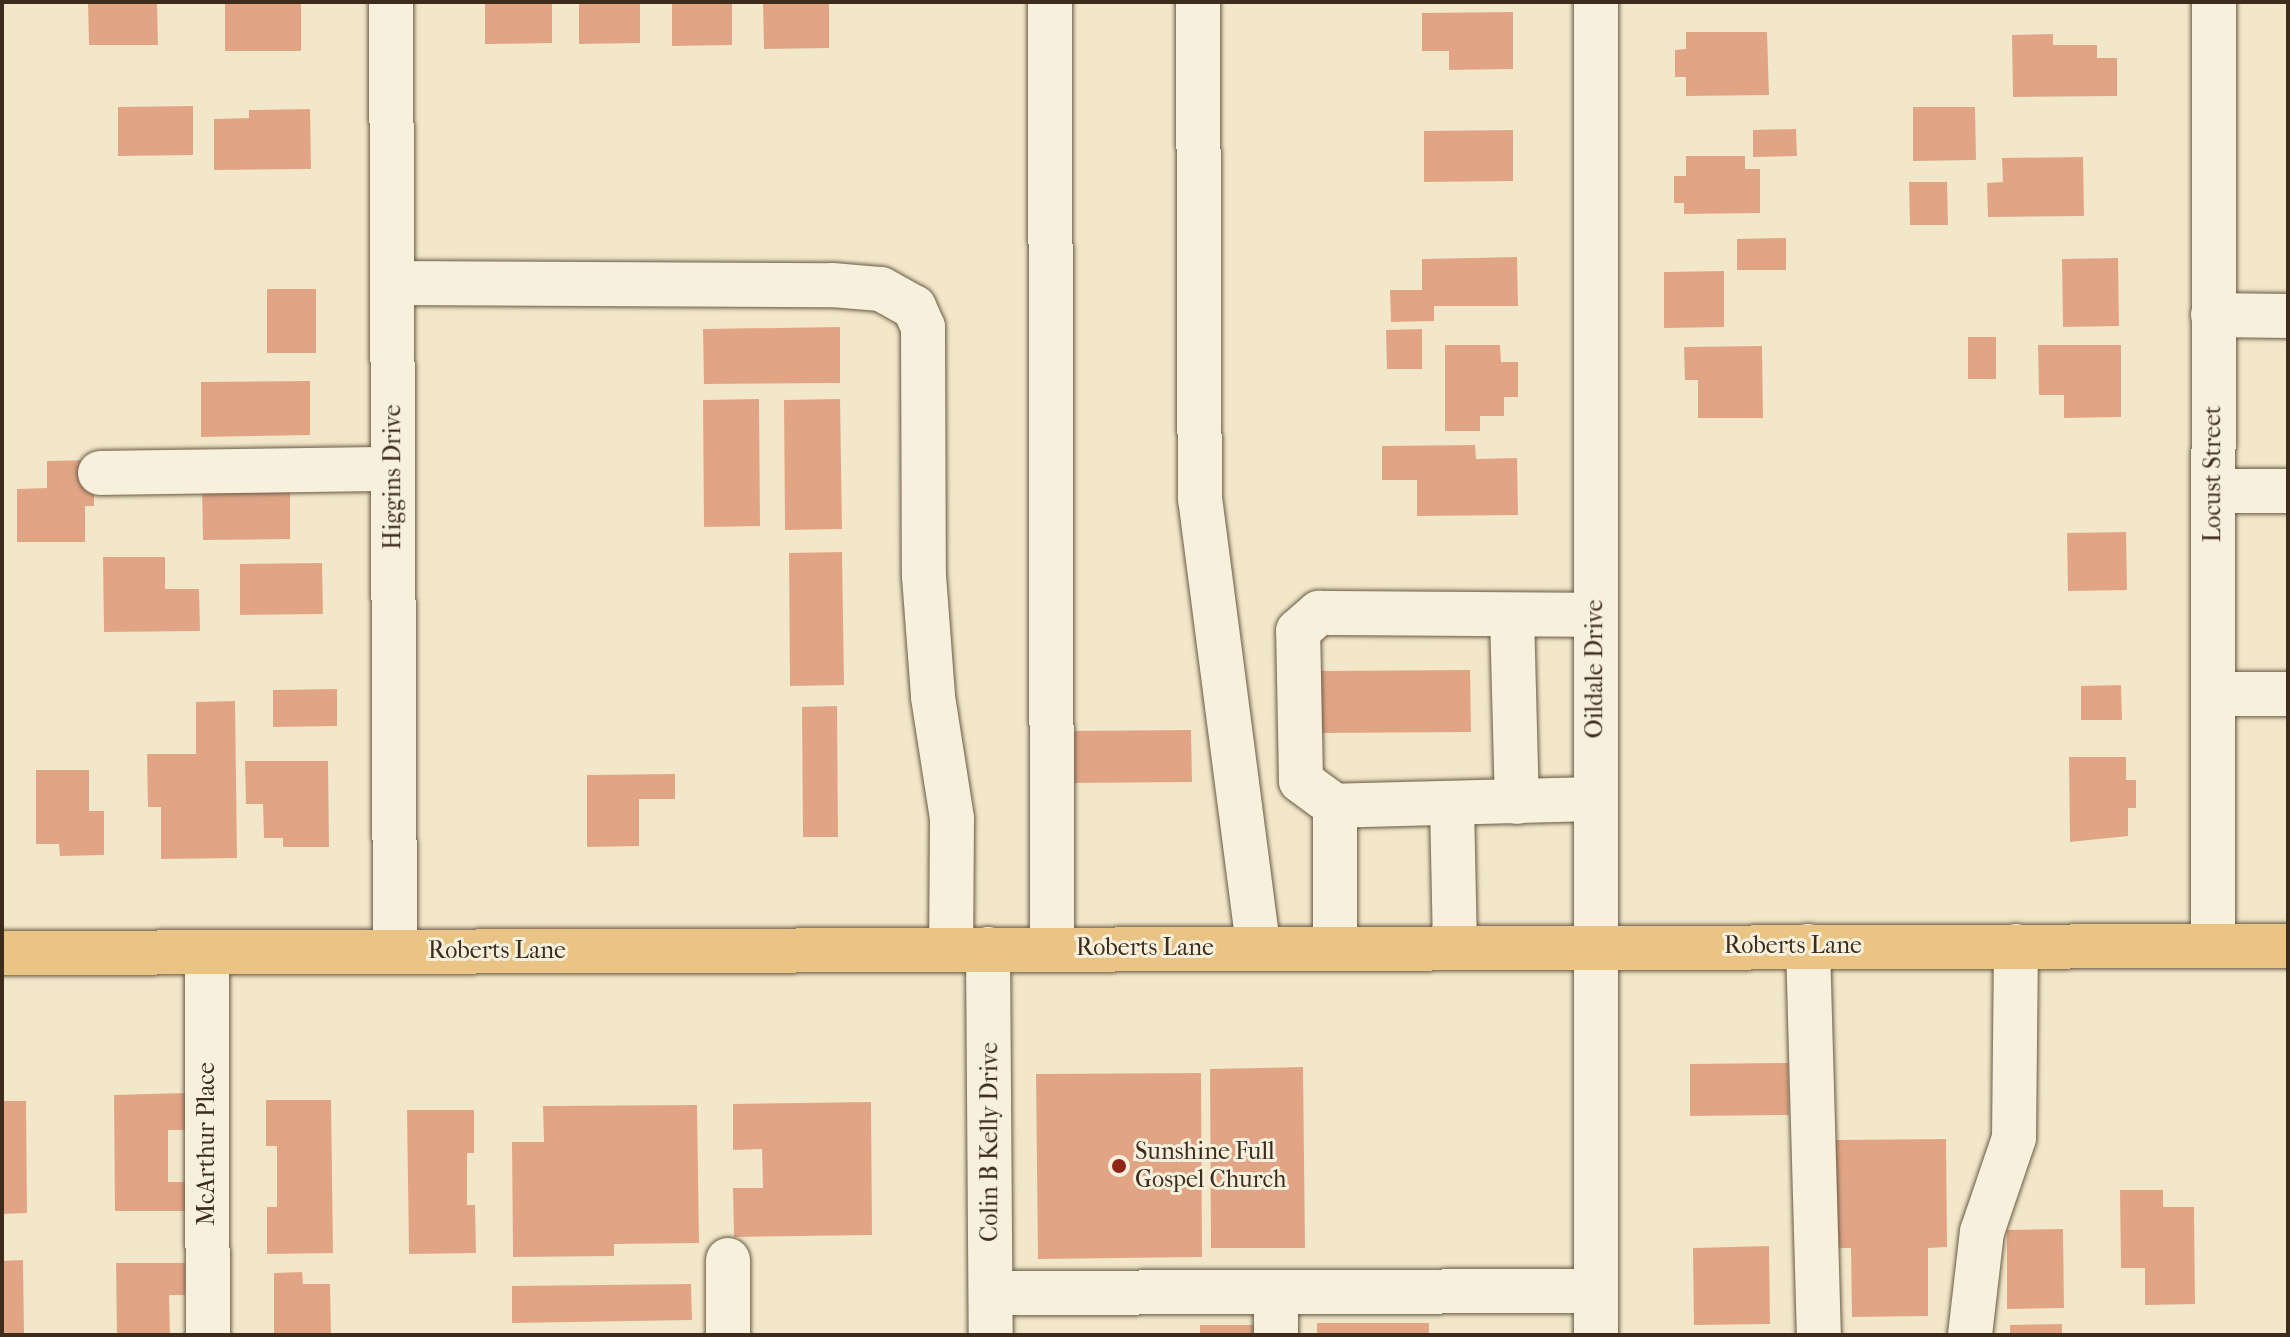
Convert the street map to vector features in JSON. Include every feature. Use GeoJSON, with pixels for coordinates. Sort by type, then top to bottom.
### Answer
{"type":"FeatureCollection","features":[{"type":"Feature","properties":{"kind":"main road","name":"Roberts Lane"},"geometry":{"type":"LineString","coordinates":[[2,953],[2288,946]]}},
{"type":"Feature","properties":{"kind":"street","name":"Higgins Drive"},"geometry":{"type":"LineString","coordinates":[[391,2],[395,952]]}},
{"type":"Feature","properties":{"kind":"street"},"geometry":{"type":"LineString","coordinates":[[1050,2],[1052,949]]}},
{"type":"Feature","properties":{"kind":"street"},"geometry":{"type":"LineString","coordinates":[[1198,2],[1200,498],[1258,947]]}},
{"type":"Feature","properties":{"kind":"street","name":"Oildale Drive"},"geometry":{"type":"LineString","coordinates":[[1596,2],[1596,1335]]}},
{"type":"Feature","properties":{"kind":"street","name":"Locust Street"},"geometry":{"type":"LineString","coordinates":[[2213,946],[2214,2]]}},
{"type":"Feature","properties":{"kind":"street","name":"Colin B Kelly Drive"},"geometry":{"type":"LineString","coordinates":[[392,283],[832,285],[881,289],[914,307],[923,327],[924,576],[933,697],[970,949],[991,1314]]}},
{"type":"Feature","properties":{"kind":"street"},"geometry":{"type":"LineString","coordinates":[[2213,315],[2288,316]]}},
{"type":"Feature","properties":{"kind":"street"},"geometry":{"type":"LineString","coordinates":[[100,473],[393,469]]}},
{"type":"Feature","properties":{"kind":"street"},"geometry":{"type":"LineString","coordinates":[[2213,491],[2288,491]]}},
{"type":"Feature","properties":{"kind":"street"},"geometry":{"type":"LineString","coordinates":[[1594,799],[1335,806],[1301,781],[1298,631],[1306,620],[1319,613],[1595,615]]}},
{"type":"Feature","properties":{"kind":"street"},"geometry":{"type":"LineString","coordinates":[[1512,615],[1517,802]]}},
{"type":"Feature","properties":{"kind":"street"},"geometry":{"type":"LineString","coordinates":[[2213,694],[2288,694]]}},
{"type":"Feature","properties":{"kind":"street"},"geometry":{"type":"LineString","coordinates":[[1452,804],[1455,947]]}},
{"type":"Feature","properties":{"kind":"street"},"geometry":{"type":"LineString","coordinates":[[1335,806],[1335,947]]}},
{"type":"Feature","properties":{"kind":"street"},"geometry":{"type":"LineString","coordinates":[[1808,946],[1819,1335]]}},
{"type":"Feature","properties":{"kind":"street"},"geometry":{"type":"LineString","coordinates":[[1970,1335],[1982,1232],[2014,1138],[2016,946]]}},
{"type":"Feature","properties":{"kind":"street","name":"McArthur Place"},"geometry":{"type":"LineString","coordinates":[[207,952],[208,1335]]}},
{"type":"Feature","properties":{"kind":"street"},"geometry":{"type":"LineString","coordinates":[[728,1260],[728,1335]]}},
{"type":"Feature","properties":{"kind":"street"},"geometry":{"type":"LineString","coordinates":[[991,1314],[1276,1292],[1595,1291]]}},
{"type":"Feature","properties":{"kind":"street"},"geometry":{"type":"LineString","coordinates":[[1276,1292],[1276,1335]]}},
{"type":"Feature","properties":{"kind":"building"},"geometry":{"type":"Polygon","coordinates":[[[88,2],[157,2],[158,45],[89,45],[88,2]]]}},
{"type":"Feature","properties":{"kind":"building"},"geometry":{"type":"Polygon","coordinates":[[[225,2],[301,2],[301,51],[225,51],[225,2]]]}},
{"type":"Feature","properties":{"kind":"building"},"geometry":{"type":"Polygon","coordinates":[[[485,2],[552,2],[552,43],[485,44],[485,2]]]}},
{"type":"Feature","properties":{"kind":"building"},"geometry":{"type":"Polygon","coordinates":[[[579,2],[640,2],[640,43],[579,44],[579,2]]]}},
{"type":"Feature","properties":{"kind":"building"},"geometry":{"type":"Polygon","coordinates":[[[672,2],[732,2],[732,45],[672,46],[672,2]]]}},
{"type":"Feature","properties":{"kind":"building"},"geometry":{"type":"Polygon","coordinates":[[[763,2],[829,2],[829,48],[764,49],[763,2]]]}},
{"type":"Feature","properties":{"kind":"building"},"geometry":{"type":"Polygon","coordinates":[[[1513,12],[1513,69],[1449,70],[1449,51],[1422,51],[1422,13],[1513,12]]]}},
{"type":"Feature","properties":{"kind":"building"},"geometry":{"type":"Polygon","coordinates":[[[1686,32],[1767,32],[1769,95],[1686,96],[1686,77],[1675,77],[1675,50],[1686,49],[1686,32]]]}},
{"type":"Feature","properties":{"kind":"building"},"geometry":{"type":"Polygon","coordinates":[[[2053,34],[2053,45],[2097,45],[2097,58],[2117,58],[2117,96],[2013,97],[2012,35],[2053,34]]]}},
{"type":"Feature","properties":{"kind":"building"},"geometry":{"type":"Polygon","coordinates":[[[193,106],[193,155],[118,156],[118,107],[193,106]]]}},
{"type":"Feature","properties":{"kind":"building"},"geometry":{"type":"Polygon","coordinates":[[[1913,107],[1975,107],[1976,160],[1913,161],[1913,107]]]}},
{"type":"Feature","properties":{"kind":"building"},"geometry":{"type":"Polygon","coordinates":[[[310,109],[311,169],[214,170],[214,119],[249,118],[249,110],[310,109]]]}},
{"type":"Feature","properties":{"kind":"building"},"geometry":{"type":"Polygon","coordinates":[[[1796,129],[1797,156],[1753,157],[1753,130],[1796,129]]]}},
{"type":"Feature","properties":{"kind":"building"},"geometry":{"type":"Polygon","coordinates":[[[1513,130],[1513,181],[1424,182],[1424,131],[1513,130]]]}},
{"type":"Feature","properties":{"kind":"building"},"geometry":{"type":"Polygon","coordinates":[[[1686,156],[1745,156],[1745,169],[1760,169],[1760,213],[1684,214],[1684,203],[1674,203],[1674,176],[1686,176],[1686,156]]]}},
{"type":"Feature","properties":{"kind":"building"},"geometry":{"type":"Polygon","coordinates":[[[2083,157],[2084,216],[1988,217],[1987,183],[2003,182],[2002,158],[2083,157]]]}},
{"type":"Feature","properties":{"kind":"building"},"geometry":{"type":"Polygon","coordinates":[[[1909,182],[1947,182],[1948,225],[1910,225],[1909,182]]]}},
{"type":"Feature","properties":{"kind":"building"},"geometry":{"type":"Polygon","coordinates":[[[1786,238],[1786,270],[1737,270],[1737,239],[1786,238]]]}},
{"type":"Feature","properties":{"kind":"building"},"geometry":{"type":"Polygon","coordinates":[[[1517,257],[1518,306],[1434,306],[1434,321],[1391,322],[1390,290],[1422,290],[1422,259],[1517,257]]]}},
{"type":"Feature","properties":{"kind":"building"},"geometry":{"type":"Polygon","coordinates":[[[2118,258],[2119,326],[2063,327],[2062,259],[2118,258]]]}},
{"type":"Feature","properties":{"kind":"building"},"geometry":{"type":"Polygon","coordinates":[[[1724,271],[1724,327],[1664,328],[1664,272],[1724,271]]]}},
{"type":"Feature","properties":{"kind":"building"},"geometry":{"type":"Polygon","coordinates":[[[267,289],[316,289],[316,353],[267,353],[267,289]]]}},
{"type":"Feature","properties":{"kind":"building"},"geometry":{"type":"Polygon","coordinates":[[[840,327],[840,383],[704,384],[703,329],[840,327]]]}},
{"type":"Feature","properties":{"kind":"building"},"geometry":{"type":"Polygon","coordinates":[[[1422,329],[1422,369],[1387,369],[1386,330],[1422,329]]]}},
{"type":"Feature","properties":{"kind":"building"},"geometry":{"type":"Polygon","coordinates":[[[1968,337],[1996,337],[1996,379],[1968,379],[1968,337]]]}},
{"type":"Feature","properties":{"kind":"building"},"geometry":{"type":"Polygon","coordinates":[[[1445,345],[1500,345],[1501,362],[1518,362],[1518,397],[1504,397],[1504,416],[1480,416],[1480,431],[1445,431],[1445,345]]]}},
{"type":"Feature","properties":{"kind":"building"},"geometry":{"type":"Polygon","coordinates":[[[2038,345],[2121,345],[2121,417],[2064,418],[2064,395],[2039,395],[2038,345]]]}},
{"type":"Feature","properties":{"kind":"building"},"geometry":{"type":"Polygon","coordinates":[[[1762,346],[1763,418],[1698,418],[1698,380],[1685,380],[1684,347],[1762,346]]]}},
{"type":"Feature","properties":{"kind":"building"},"geometry":{"type":"Polygon","coordinates":[[[310,381],[310,435],[201,437],[201,382],[310,381]]]}},
{"type":"Feature","properties":{"kind":"building"},"geometry":{"type":"Polygon","coordinates":[[[759,399],[760,526],[704,527],[703,400],[759,399]]]}},
{"type":"Feature","properties":{"kind":"building"},"geometry":{"type":"Polygon","coordinates":[[[840,399],[842,529],[785,530],[784,400],[840,399]]]}},
{"type":"Feature","properties":{"kind":"building"},"geometry":{"type":"Polygon","coordinates":[[[1475,445],[1476,459],[1517,458],[1518,515],[1417,516],[1417,480],[1382,480],[1382,446],[1475,445]]]}},
{"type":"Feature","properties":{"kind":"building"},"geometry":{"type":"Polygon","coordinates":[[[94,460],[94,506],[85,506],[85,542],[17,542],[17,489],[47,488],[47,461],[94,460]]]}},
{"type":"Feature","properties":{"kind":"building"},"geometry":{"type":"Polygon","coordinates":[[[202,486],[290,486],[290,539],[203,540],[202,486]]]}},
{"type":"Feature","properties":{"kind":"building"},"geometry":{"type":"Polygon","coordinates":[[[2126,532],[2127,590],[2068,591],[2067,533],[2126,532]]]}},
{"type":"Feature","properties":{"kind":"building"},"geometry":{"type":"Polygon","coordinates":[[[842,552],[844,685],[790,686],[789,553],[842,552]]]}},
{"type":"Feature","properties":{"kind":"building"},"geometry":{"type":"Polygon","coordinates":[[[103,557],[165,557],[165,589],[199,589],[200,631],[104,632],[103,557]]]}},
{"type":"Feature","properties":{"kind":"building"},"geometry":{"type":"Polygon","coordinates":[[[322,563],[323,614],[240,615],[240,564],[322,563]]]}},
{"type":"Feature","properties":{"kind":"building"},"geometry":{"type":"Polygon","coordinates":[[[1470,670],[1471,732],[1321,733],[1321,671],[1470,670]]]}},
{"type":"Feature","properties":{"kind":"building"},"geometry":{"type":"Polygon","coordinates":[[[2121,685],[2122,720],[2081,720],[2081,686],[2121,685]]]}},
{"type":"Feature","properties":{"kind":"building"},"geometry":{"type":"Polygon","coordinates":[[[337,689],[337,726],[273,727],[273,690],[337,689]]]}},
{"type":"Feature","properties":{"kind":"building"},"geometry":{"type":"Polygon","coordinates":[[[235,701],[237,858],[161,859],[161,807],[148,807],[147,754],[196,754],[196,702],[235,701]]]}},
{"type":"Feature","properties":{"kind":"building"},"geometry":{"type":"Polygon","coordinates":[[[837,706],[838,837],[803,837],[802,707],[837,706]]]}},
{"type":"Feature","properties":{"kind":"building"},"geometry":{"type":"Polygon","coordinates":[[[1191,730],[1192,782],[1066,783],[1066,731],[1191,730]]]}},
{"type":"Feature","properties":{"kind":"building"},"geometry":{"type":"Polygon","coordinates":[[[2069,757],[2126,757],[2126,780],[2136,780],[2136,808],[2128,808],[2128,836],[2070,842],[2069,757]]]}},
{"type":"Feature","properties":{"kind":"building"},"geometry":{"type":"Polygon","coordinates":[[[245,761],[328,761],[329,847],[283,847],[283,838],[264,838],[263,804],[246,804],[245,761]]]}},
{"type":"Feature","properties":{"kind":"building"},"geometry":{"type":"Polygon","coordinates":[[[36,770],[89,770],[89,811],[104,811],[104,855],[60,856],[59,844],[36,844],[36,770]]]}},
{"type":"Feature","properties":{"kind":"building"},"geometry":{"type":"Polygon","coordinates":[[[675,774],[675,799],[639,799],[639,846],[587,847],[587,775],[675,774]]]}},
{"type":"Feature","properties":{"kind":"building"},"geometry":{"type":"Polygon","coordinates":[[[1788,1063],[1789,1115],[1690,1116],[1690,1064],[1788,1063]]]}},
{"type":"Feature","properties":{"kind":"building"},"geometry":{"type":"Polygon","coordinates":[[[1303,1067],[1305,1248],[1211,1248],[1210,1069],[1303,1067]]]}},
{"type":"Feature","properties":{"kind":"building","name":"Sunshine Full Gospel Church"},"geometry":{"type":"Polygon","coordinates":[[[1201,1073],[1202,1257],[1038,1259],[1036,1074],[1201,1073]]]}},
{"type":"Feature","properties":{"kind":"building"},"geometry":{"type":"Polygon","coordinates":[[[185,1093],[186,1130],[168,1130],[168,1182],[186,1182],[186,1211],[115,1211],[114,1095],[185,1093]]]}},
{"type":"Feature","properties":{"kind":"building"},"geometry":{"type":"Polygon","coordinates":[[[266,1100],[331,1100],[333,1253],[267,1254],[267,1207],[277,1207],[277,1146],[266,1146],[266,1100]]]}},
{"type":"Feature","properties":{"kind":"building"},"geometry":{"type":"Polygon","coordinates":[[[2,1101],[26,1101],[27,1213],[2,1214],[2,1101]]]}},
{"type":"Feature","properties":{"kind":"building"},"geometry":{"type":"Polygon","coordinates":[[[871,1102],[872,1235],[734,1237],[733,1188],[763,1188],[762,1149],[733,1150],[733,1104],[871,1102]]]}},
{"type":"Feature","properties":{"kind":"building"},"geometry":{"type":"Polygon","coordinates":[[[697,1105],[699,1243],[614,1244],[614,1256],[513,1257],[512,1142],[544,1142],[543,1106],[697,1105]]]}},
{"type":"Feature","properties":{"kind":"building"},"geometry":{"type":"Polygon","coordinates":[[[407,1110],[474,1110],[474,1153],[467,1153],[467,1205],[475,1205],[476,1253],[409,1254],[407,1110]]]}},
{"type":"Feature","properties":{"kind":"building"},"geometry":{"type":"Polygon","coordinates":[[[1946,1139],[1947,1247],[1928,1248],[1928,1316],[1852,1317],[1851,1248],[1837,1248],[1836,1140],[1946,1139]]]}},
{"type":"Feature","properties":{"kind":"building"},"geometry":{"type":"Polygon","coordinates":[[[2120,1190],[2163,1190],[2163,1207],[2194,1207],[2195,1304],[2145,1305],[2145,1268],[2121,1268],[2120,1190]]]}},
{"type":"Feature","properties":{"kind":"building"},"geometry":{"type":"Polygon","coordinates":[[[2063,1229],[2064,1308],[2007,1309],[2007,1230],[2063,1229]]]}},
{"type":"Feature","properties":{"kind":"building"},"geometry":{"type":"Polygon","coordinates":[[[1769,1246],[1770,1324],[1694,1325],[1693,1248],[1769,1246]]]}},
{"type":"Feature","properties":{"kind":"building"},"geometry":{"type":"Polygon","coordinates":[[[23,1260],[24,1335],[2,1335],[2,1261],[23,1260]]]}},
{"type":"Feature","properties":{"kind":"building"},"geometry":{"type":"Polygon","coordinates":[[[116,1263],[185,1263],[185,1295],[169,1295],[170,1335],[117,1335],[116,1263]]]}},
{"type":"Feature","properties":{"kind":"building"},"geometry":{"type":"Polygon","coordinates":[[[302,1272],[303,1284],[330,1284],[331,1335],[274,1335],[274,1273],[302,1272]]]}},
{"type":"Feature","properties":{"kind":"building"},"geometry":{"type":"Polygon","coordinates":[[[691,1284],[692,1320],[512,1323],[512,1286],[691,1284]]]}},
{"type":"Feature","properties":{"kind":"building"},"geometry":{"type":"Polygon","coordinates":[[[1317,1323],[1429,1323],[1429,1335],[1317,1335],[1317,1323]]]}},
{"type":"Feature","properties":{"kind":"building"},"geometry":{"type":"Polygon","coordinates":[[[2062,1324],[2062,1335],[2010,1335],[2010,1325],[2062,1324]]]}},
{"type":"Feature","properties":{"kind":"building"},"geometry":{"type":"Polygon","coordinates":[[[1200,1325],[1259,1325],[1260,1335],[1200,1335],[1200,1325]]]}},
{"type":"Feature","properties":{"kind":"place","name":"Sunshine Full Gospel Church"},"geometry":{"type":"Point","coordinates":[1119,1166]}}]}
